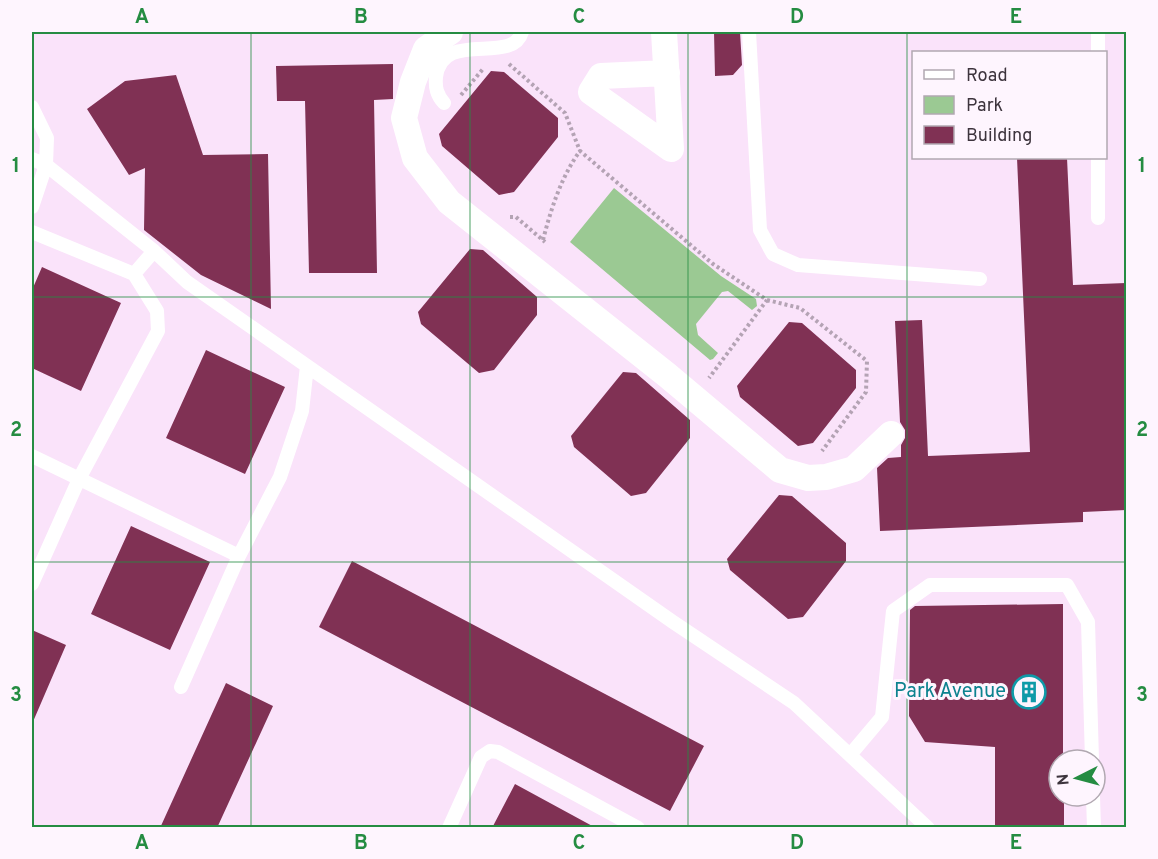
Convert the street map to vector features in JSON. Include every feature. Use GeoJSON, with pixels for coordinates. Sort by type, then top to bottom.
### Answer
{"type":"FeatureCollection","features":[{"type":"Feature","properties":{"kind":"street"},"geometry":{"type":"LineString","coordinates":[[450,32],[426,49],[413,82],[404,118],[415,158],[449,202],[658,368],[780,470],[808,478],[826,477],[854,469],[891,434]]}},
{"type":"Feature","properties":{"kind":"street"},"geometry":{"type":"LineString","coordinates":[[664,32],[667,73]]}},
{"type":"Feature","properties":{"kind":"lane"},"geometry":{"type":"LineString","coordinates":[[450,102],[435,87],[437,70],[448,55],[465,50],[507,47],[521,36],[522,32]]}},
{"type":"Feature","properties":{"kind":"lane"},"geometry":{"type":"LineString","coordinates":[[749,32],[760,230],[773,254],[798,266],[980,279]]}},
{"type":"Feature","properties":{"kind":"lane"},"geometry":{"type":"LineString","coordinates":[[1098,32],[1098,51]]}},
{"type":"Feature","properties":{"kind":"lane"},"geometry":{"type":"LineString","coordinates":[[32,107],[47,138],[46,165],[32,207]]}},
{"type":"Feature","properties":{"kind":"lane"},"geometry":{"type":"LineString","coordinates":[[32,159],[46,165],[154,251],[187,282],[673,622],[794,703],[928,828]]}},
{"type":"Feature","properties":{"kind":"lane"},"geometry":{"type":"LineString","coordinates":[[1098,159],[1098,218]]}},
{"type":"Feature","properties":{"kind":"lane"},"geometry":{"type":"LineString","coordinates":[[32,232],[134,274],[157,311],[158,331],[79,479],[32,584]]}},
{"type":"Feature","properties":{"kind":"lane"},"geometry":{"type":"LineString","coordinates":[[134,274],[154,251]]}},
{"type":"Feature","properties":{"kind":"lane"},"geometry":{"type":"LineString","coordinates":[[181,687],[239,556],[280,477],[302,411],[306,366]]}},
{"type":"Feature","properties":{"kind":"lane"},"geometry":{"type":"LineString","coordinates":[[32,456],[239,556]]}},
{"type":"Feature","properties":{"kind":"lane"},"geometry":{"type":"LineString","coordinates":[[850,755],[882,717],[893,611],[930,585],[1066,585],[1088,622],[1092,748]]}},
{"type":"Feature","properties":{"kind":"lane"},"geometry":{"type":"LineString","coordinates":[[449,828],[481,757],[490,751],[498,752],[638,828]]}},
{"type":"Feature","properties":{"kind":"lane"},"geometry":{"type":"LineString","coordinates":[[1093,808],[1094,828]]}},
{"type":"Feature","properties":{"kind":"path"},"geometry":{"type":"LineString","coordinates":[[508,63],[565,113],[580,151],[713,264],[767,300],[800,308],[867,361],[866,392],[822,451]]}},
{"type":"Feature","properties":{"kind":"path"},"geometry":{"type":"LineString","coordinates":[[450,102],[485,66]]}},
{"type":"Feature","properties":{"kind":"path"},"geometry":{"type":"LineString","coordinates":[[543,241],[568,167],[580,151]]}},
{"type":"Feature","properties":{"kind":"path"},"geometry":{"type":"LineString","coordinates":[[508,217],[516,218],[553,248]]}},
{"type":"Feature","properties":{"kind":"path"},"geometry":{"type":"LineString","coordinates":[[700,371],[709,379],[767,300]]}},
{"type":"Feature","properties":{"kind":"green space"},"geometry":{"type":"Polygon","coordinates":[[[614,188],[721,276],[756,299],[757,306],[752,310],[728,291],[722,292],[696,324],[698,335],[718,353],[713,359],[710,360],[570,242],[614,188]]]}},
{"type":"Feature","properties":{"kind":"building"},"geometry":{"type":"Polygon","coordinates":[[[714,32],[740,32],[742,65],[733,75],[715,76],[714,32]]]}},
{"type":"Feature","properties":{"kind":"building"},"geometry":{"type":"Polygon","coordinates":[[[393,64],[393,99],[374,100],[377,273],[309,273],[305,101],[277,101],[276,66],[393,64]]]}},
{"type":"Feature","properties":{"kind":"building"},"geometry":{"type":"Polygon","coordinates":[[[491,71],[504,72],[558,118],[558,137],[514,192],[499,195],[442,146],[439,134],[491,71]]]}},
{"type":"Feature","properties":{"kind":"building"},"geometry":{"type":"Polygon","coordinates":[[[176,75],[203,155],[268,154],[271,309],[201,275],[144,230],[145,168],[129,175],[87,109],[125,81],[176,75]]]}},
{"type":"Feature","properties":{"kind":"building"},"geometry":{"type":"Polygon","coordinates":[[[1017,159],[1067,159],[1073,285],[1126,283],[1126,510],[1083,512],[1083,522],[880,531],[877,468],[888,458],[901,457],[901,445],[905,438],[905,430],[900,422],[895,321],[922,320],[928,456],[1030,452],[1017,159]]]}},
{"type":"Feature","properties":{"kind":"building"},"geometry":{"type":"Polygon","coordinates":[[[470,249],[483,250],[537,297],[537,315],[494,370],[479,373],[421,324],[418,312],[470,249]]]}},
{"type":"Feature","properties":{"kind":"building"},"geometry":{"type":"Polygon","coordinates":[[[42,267],[121,303],[81,391],[32,368],[32,290],[42,267]]]}},
{"type":"Feature","properties":{"kind":"building"},"geometry":{"type":"Polygon","coordinates":[[[789,322],[802,323],[856,370],[856,388],[813,443],[798,446],[740,397],[737,386],[789,322]]]}},
{"type":"Feature","properties":{"kind":"building"},"geometry":{"type":"Polygon","coordinates":[[[206,350],[285,387],[245,474],[166,438],[206,350]]]}},
{"type":"Feature","properties":{"kind":"building"},"geometry":{"type":"Polygon","coordinates":[[[623,372],[636,373],[690,420],[690,438],[646,493],[631,496],[574,447],[571,436],[623,372]]]}},
{"type":"Feature","properties":{"kind":"building"},"geometry":{"type":"Polygon","coordinates":[[[779,495],[792,496],[846,543],[846,561],[803,617],[788,619],[730,570],[727,559],[779,495]]]}},
{"type":"Feature","properties":{"kind":"building"},"geometry":{"type":"Polygon","coordinates":[[[131,526],[210,562],[170,650],[91,614],[131,526]]]}},
{"type":"Feature","properties":{"kind":"building"},"geometry":{"type":"Polygon","coordinates":[[[352,561],[704,746],[670,811],[319,627],[352,561]]]}},
{"type":"Feature","properties":{"kind":"building","name":"Park Avenue"},"geometry":{"type":"Polygon","coordinates":[[[1063,604],[1063,748],[1047,748],[1047,808],[1064,808],[1064,828],[995,828],[995,747],[925,742],[909,716],[910,610],[915,606],[1063,604]]]}},
{"type":"Feature","properties":{"kind":"building"},"geometry":{"type":"Polygon","coordinates":[[[32,630],[66,645],[32,724],[32,630]]]}},
{"type":"Feature","properties":{"kind":"building"},"geometry":{"type":"Polygon","coordinates":[[[226,683],[273,706],[217,828],[160,828],[226,683]]]}},
{"type":"Feature","properties":{"kind":"building"},"geometry":{"type":"Polygon","coordinates":[[[515,784],[596,828],[492,828],[515,784]]]}},
{"type":"Feature","properties":{"kind":"place","name":"Park Avenue"},"geometry":{"type":"Point","coordinates":[1029,692]}}]}
